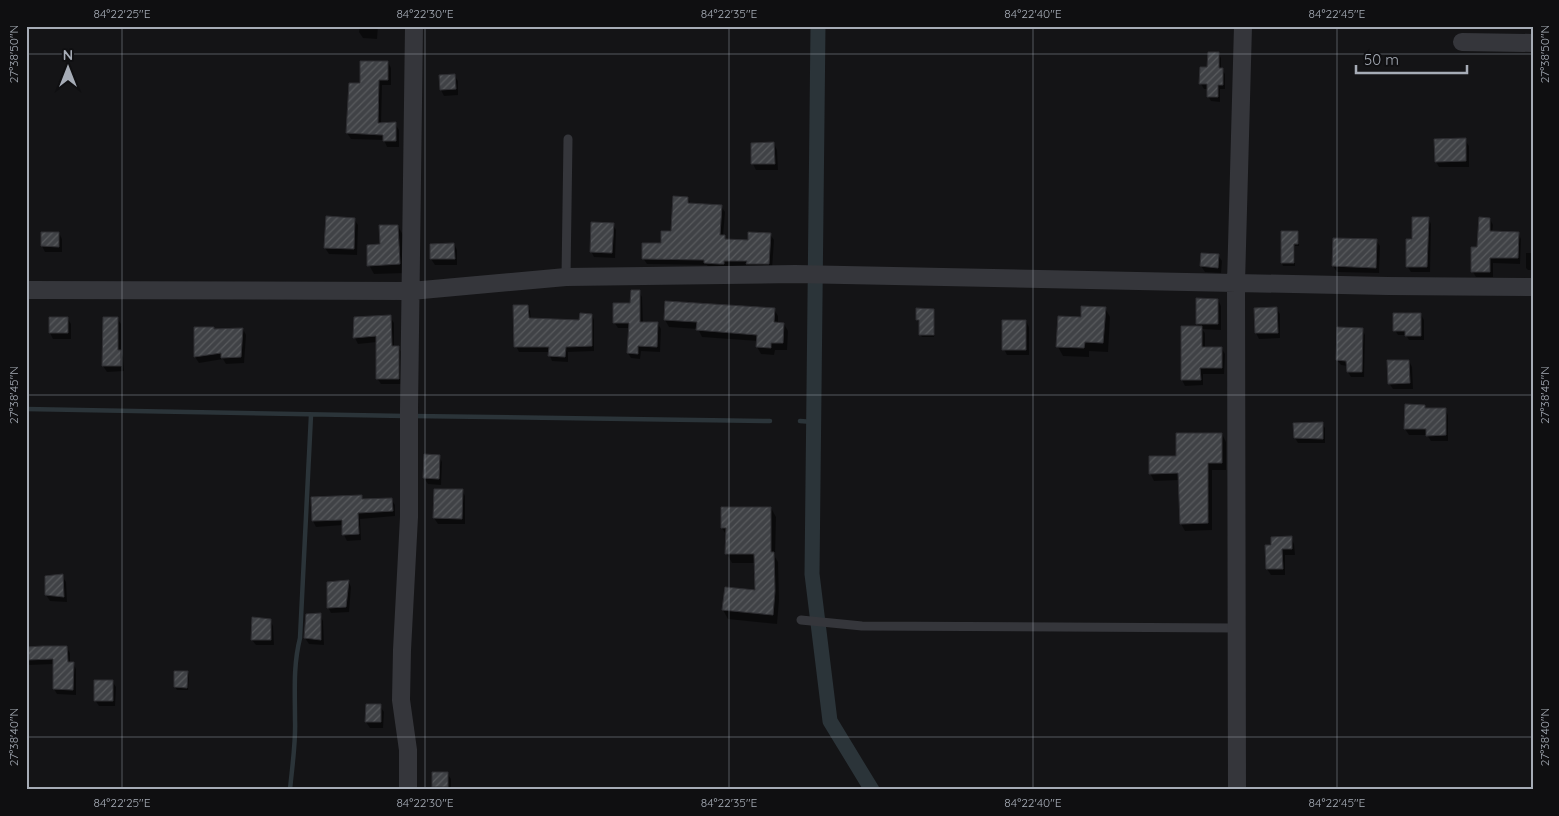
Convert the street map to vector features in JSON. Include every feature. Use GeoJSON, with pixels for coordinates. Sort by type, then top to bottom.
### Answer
{"type":"FeatureCollection","features":[{"type":"Feature","properties":{"kind":"street"},"geometry":{"type":"LineString","coordinates":[[408,790],[408,750],[401,692],[409,517],[410,429],[408,409],[414,26]]}},
{"type":"Feature","properties":{"kind":"street"},"geometry":{"type":"LineString","coordinates":[[1236,790],[1236,283],[1243,26]]}},
{"type":"Feature","properties":{"kind":"street"},"geometry":{"type":"LineString","coordinates":[[1462,42],[1533,43]]}},
{"type":"Feature","properties":{"kind":"street"},"geometry":{"type":"LineString","coordinates":[[26,290],[411,291],[566,277],[795,274],[1533,287]]}},
{"type":"Feature","properties":{"kind":"lane"},"geometry":{"type":"LineString","coordinates":[[566,277],[568,139]]}},
{"type":"Feature","properties":{"kind":"lane"},"geometry":{"type":"LineString","coordinates":[[801,620],[862,626],[1236,628]]}},
{"type":"Feature","properties":{"kind":"building"},"geometry":{"type":"Polygon","coordinates":[[[1208,52],[1219,52],[1219,68],[1223,68],[1223,85],[1218,85],[1218,97],[1207,97],[1207,84],[1199,84],[1200,67],[1207,67],[1208,52]]]}},
{"type":"Feature","properties":{"kind":"building"},"geometry":{"type":"Polygon","coordinates":[[[360,61],[388,61],[388,80],[379,80],[378,123],[396,122],[396,141],[383,141],[383,135],[346,133],[349,83],[360,83],[360,61]]]}},
{"type":"Feature","properties":{"kind":"building"},"geometry":{"type":"Polygon","coordinates":[[[455,74],[456,89],[440,90],[439,75],[455,74]]]}},
{"type":"Feature","properties":{"kind":"building"},"geometry":{"type":"Polygon","coordinates":[[[1466,138],[1466,161],[1435,162],[1434,139],[1466,138]]]}},
{"type":"Feature","properties":{"kind":"building"},"geometry":{"type":"Polygon","coordinates":[[[774,142],[775,164],[751,164],[751,143],[774,142]]]}},
{"type":"Feature","properties":{"kind":"building"},"geometry":{"type":"Polygon","coordinates":[[[673,196],[688,197],[688,203],[722,205],[720,235],[725,235],[725,239],[748,240],[748,232],[771,233],[769,264],[746,264],[747,261],[724,261],[724,264],[720,264],[704,263],[704,260],[642,259],[642,243],[661,243],[661,231],[671,231],[673,196]]]}},
{"type":"Feature","properties":{"kind":"building"},"geometry":{"type":"Polygon","coordinates":[[[326,216],[355,218],[354,249],[324,248],[326,216]]]}},
{"type":"Feature","properties":{"kind":"building"},"geometry":{"type":"Polygon","coordinates":[[[1412,217],[1429,217],[1427,267],[1406,267],[1406,239],[1412,239],[1412,217]]]}},
{"type":"Feature","properties":{"kind":"building"},"geometry":{"type":"Polygon","coordinates":[[[1479,217],[1490,218],[1490,231],[1519,232],[1518,258],[1490,258],[1490,272],[1471,272],[1471,247],[1477,247],[1479,217]]]}},
{"type":"Feature","properties":{"kind":"building"},"geometry":{"type":"Polygon","coordinates":[[[591,222],[614,223],[612,253],[590,252],[591,222]]]}},
{"type":"Feature","properties":{"kind":"building"},"geometry":{"type":"Polygon","coordinates":[[[379,225],[398,225],[400,264],[367,266],[367,245],[380,244],[379,225]]]}},
{"type":"Feature","properties":{"kind":"building"},"geometry":{"type":"Polygon","coordinates":[[[1281,231],[1298,231],[1298,244],[1294,244],[1294,263],[1281,263],[1281,231]]]}},
{"type":"Feature","properties":{"kind":"building"},"geometry":{"type":"Polygon","coordinates":[[[41,232],[59,232],[59,247],[41,246],[41,232]]]}},
{"type":"Feature","properties":{"kind":"building"},"geometry":{"type":"Polygon","coordinates":[[[1333,238],[1377,239],[1376,268],[1332,266],[1333,238]]]}},
{"type":"Feature","properties":{"kind":"building"},"geometry":{"type":"Polygon","coordinates":[[[454,243],[455,259],[430,259],[430,244],[454,243]]]}},
{"type":"Feature","properties":{"kind":"building"},"geometry":{"type":"Polygon","coordinates":[[[1201,253],[1219,254],[1218,268],[1200,266],[1201,253]]]}},
{"type":"Feature","properties":{"kind":"building"},"geometry":{"type":"Polygon","coordinates":[[[631,290],[640,290],[640,322],[658,322],[657,347],[638,346],[638,354],[627,353],[629,323],[613,323],[613,303],[630,303],[631,290]]]}},
{"type":"Feature","properties":{"kind":"building"},"geometry":{"type":"Polygon","coordinates":[[[1196,298],[1218,299],[1218,324],[1196,324],[1196,298]]]}},
{"type":"Feature","properties":{"kind":"building"},"geometry":{"type":"Polygon","coordinates":[[[665,301],[775,308],[774,322],[784,323],[783,343],[771,343],[771,348],[756,347],[757,335],[696,330],[697,322],[664,320],[665,301]]]}},
{"type":"Feature","properties":{"kind":"building"},"geometry":{"type":"Polygon","coordinates":[[[513,305],[528,305],[529,318],[579,320],[580,313],[592,314],[592,346],[566,347],[565,357],[548,356],[549,347],[514,347],[513,305]]]}},
{"type":"Feature","properties":{"kind":"building"},"geometry":{"type":"Polygon","coordinates":[[[1081,306],[1106,307],[1103,343],[1085,342],[1084,348],[1056,347],[1058,316],[1081,317],[1081,306]]]}},
{"type":"Feature","properties":{"kind":"building"},"geometry":{"type":"Polygon","coordinates":[[[1277,307],[1278,333],[1255,333],[1254,308],[1277,307]]]}},
{"type":"Feature","properties":{"kind":"building"},"geometry":{"type":"Polygon","coordinates":[[[916,308],[934,309],[934,335],[919,335],[919,320],[916,320],[916,308]]]}},
{"type":"Feature","properties":{"kind":"building"},"geometry":{"type":"Polygon","coordinates":[[[1393,313],[1421,313],[1421,336],[1405,336],[1405,331],[1393,331],[1393,313]]]}},
{"type":"Feature","properties":{"kind":"building"},"geometry":{"type":"Polygon","coordinates":[[[391,315],[392,346],[399,346],[399,379],[376,379],[376,336],[353,338],[354,317],[391,315]]]}},
{"type":"Feature","properties":{"kind":"building"},"geometry":{"type":"Polygon","coordinates":[[[49,317],[68,317],[68,333],[49,333],[49,317]]]}},
{"type":"Feature","properties":{"kind":"building"},"geometry":{"type":"Polygon","coordinates":[[[103,317],[118,317],[118,350],[121,350],[121,366],[102,366],[103,317]]]}},
{"type":"Feature","properties":{"kind":"building"},"geometry":{"type":"Polygon","coordinates":[[[1002,320],[1026,320],[1026,350],[1002,350],[1002,320]]]}},
{"type":"Feature","properties":{"kind":"building"},"geometry":{"type":"Polygon","coordinates":[[[1181,326],[1202,326],[1202,347],[1222,347],[1222,368],[1200,368],[1201,380],[1181,380],[1181,326]]]}},
{"type":"Feature","properties":{"kind":"building"},"geometry":{"type":"Polygon","coordinates":[[[194,327],[214,327],[214,329],[243,328],[241,357],[221,358],[221,353],[194,357],[194,327]]]}},
{"type":"Feature","properties":{"kind":"building"},"geometry":{"type":"Polygon","coordinates":[[[1337,327],[1363,328],[1362,372],[1347,372],[1346,361],[1336,360],[1337,327]]]}},
{"type":"Feature","properties":{"kind":"building"},"geometry":{"type":"Polygon","coordinates":[[[1387,360],[1409,360],[1410,383],[1388,384],[1387,360]]]}},
{"type":"Feature","properties":{"kind":"building"},"geometry":{"type":"Polygon","coordinates":[[[1405,404],[1425,405],[1425,408],[1446,408],[1446,435],[1426,436],[1426,429],[1404,429],[1405,404]]]}},
{"type":"Feature","properties":{"kind":"building"},"geometry":{"type":"Polygon","coordinates":[[[1323,422],[1323,439],[1294,438],[1293,423],[1323,422]]]}},
{"type":"Feature","properties":{"kind":"building"},"geometry":{"type":"Polygon","coordinates":[[[1176,433],[1222,433],[1222,463],[1208,463],[1208,523],[1180,524],[1178,473],[1149,474],[1149,456],[1176,456],[1176,433]]]}},
{"type":"Feature","properties":{"kind":"building"},"geometry":{"type":"Polygon","coordinates":[[[424,454],[440,455],[439,479],[423,478],[424,454]]]}},
{"type":"Feature","properties":{"kind":"building"},"geometry":{"type":"Polygon","coordinates":[[[434,489],[463,489],[462,519],[433,518],[434,489]]]}},
{"type":"Feature","properties":{"kind":"building"},"geometry":{"type":"Polygon","coordinates":[[[362,495],[362,499],[392,498],[393,511],[358,513],[359,534],[342,535],[342,520],[312,521],[311,497],[362,495]]]}},
{"type":"Feature","properties":{"kind":"building"},"geometry":{"type":"Polygon","coordinates":[[[721,507],[771,507],[771,552],[774,552],[775,591],[773,615],[722,610],[725,587],[755,590],[754,554],[725,554],[726,528],[721,528],[721,507]]]}},
{"type":"Feature","properties":{"kind":"building"},"geometry":{"type":"Polygon","coordinates":[[[1292,536],[1292,549],[1282,549],[1283,569],[1266,569],[1265,545],[1271,545],[1271,537],[1292,536]]]}},
{"type":"Feature","properties":{"kind":"building"},"geometry":{"type":"Polygon","coordinates":[[[63,574],[64,597],[45,595],[45,576],[63,574]]]}},
{"type":"Feature","properties":{"kind":"building"},"geometry":{"type":"Polygon","coordinates":[[[349,580],[346,607],[327,608],[327,582],[349,580]]]}},
{"type":"Feature","properties":{"kind":"building"},"geometry":{"type":"Polygon","coordinates":[[[321,613],[321,640],[304,638],[306,614],[321,613]]]}},
{"type":"Feature","properties":{"kind":"building"},"geometry":{"type":"Polygon","coordinates":[[[252,617],[271,619],[271,640],[251,640],[252,617]]]}},
{"type":"Feature","properties":{"kind":"building"},"geometry":{"type":"Polygon","coordinates":[[[67,646],[68,662],[74,662],[73,690],[53,689],[53,659],[26,660],[26,647],[67,646]]]}},
{"type":"Feature","properties":{"kind":"building"},"geometry":{"type":"Polygon","coordinates":[[[174,671],[188,671],[187,688],[174,687],[174,671]]]}},
{"type":"Feature","properties":{"kind":"building"},"geometry":{"type":"Polygon","coordinates":[[[94,680],[113,680],[113,701],[94,701],[94,680]]]}},
{"type":"Feature","properties":{"kind":"building"},"geometry":{"type":"Polygon","coordinates":[[[366,704],[381,704],[381,722],[365,722],[366,704]]]}},
{"type":"Feature","properties":{"kind":"building"},"geometry":{"type":"Polygon","coordinates":[[[432,772],[448,772],[448,787],[432,787],[432,772]]]}},
{"type":"Feature","properties":{"kind":"waterway"},"geometry":{"type":"LineString","coordinates":[[818,26],[812,574],[830,721],[872,790]]}},
{"type":"Feature","properties":{"kind":"waterway"},"geometry":{"type":"LineString","coordinates":[[26,409],[405,416]]}},
{"type":"Feature","properties":{"kind":"waterway"},"geometry":{"type":"LineString","coordinates":[[290,790],[295,737],[295,669],[300,638],[311,415]]}},
{"type":"Feature","properties":{"kind":"waterway"},"geometry":{"type":"LineString","coordinates":[[413,416],[770,421]]}},
{"type":"Feature","properties":{"kind":"waterway"},"geometry":{"type":"LineString","coordinates":[[800,421],[813,422]]}}]}
